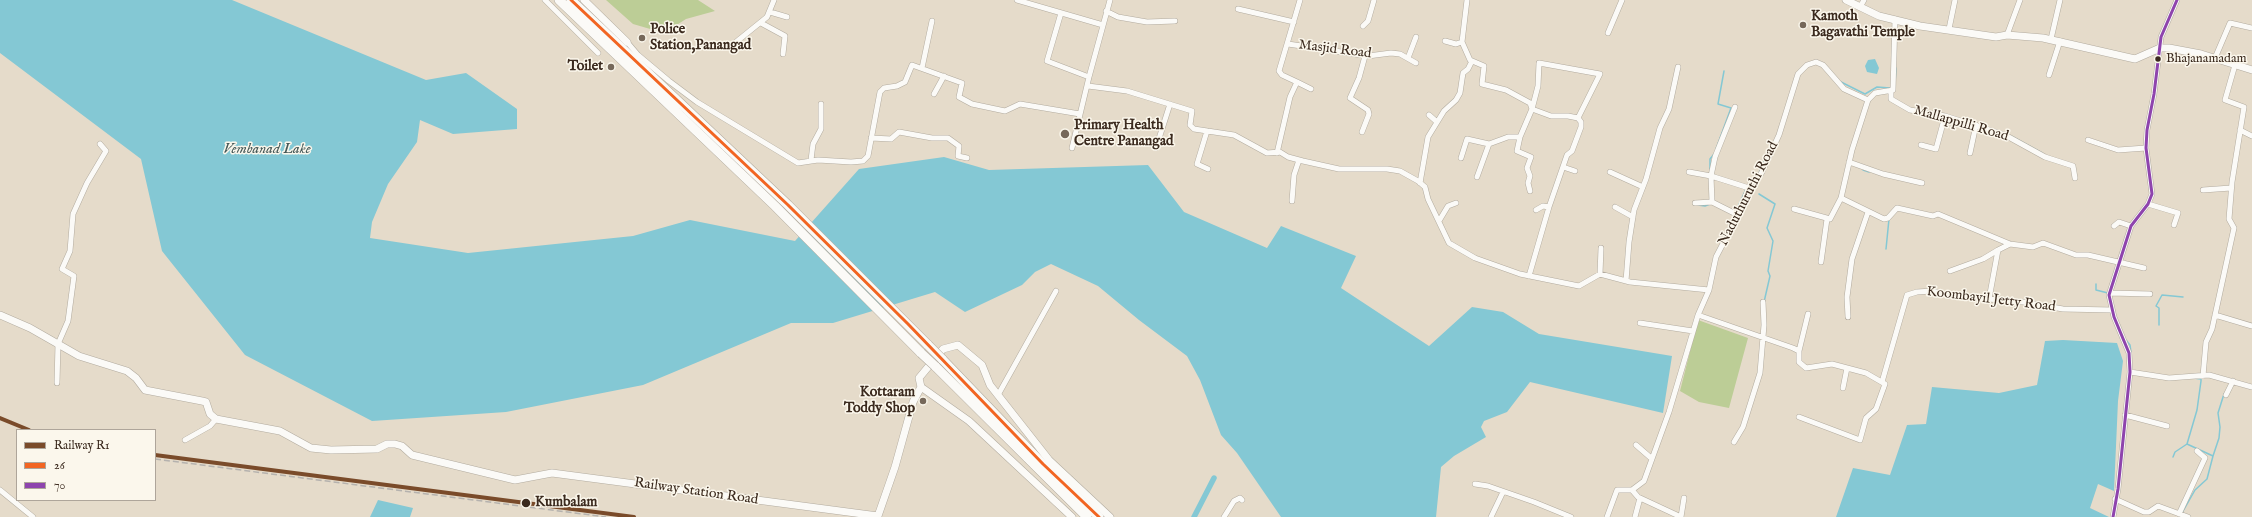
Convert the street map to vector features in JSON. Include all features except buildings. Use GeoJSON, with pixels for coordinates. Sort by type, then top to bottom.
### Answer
{"type":"FeatureCollection","features":[{"type":"Feature","properties":{"kind":"highway"},"geometry":{"type":"LineString","coordinates":[[559,0],[775,206],[901,332],[942,359],[1043,464],[1099,517]]}},
{"type":"Feature","properties":{"kind":"highway"},"geometry":{"type":"LineString","coordinates":[[571,0],[788,205],[908,324],[925,349],[931,367],[1088,517]]}},
{"type":"Feature","properties":{"kind":"street"},"geometry":{"type":"LineString","coordinates":[[545,0],[598,53]]}},
{"type":"Feature","properties":{"kind":"street"},"geometry":{"type":"LineString","coordinates":[[584,0],[627,42],[638,55],[664,77],[697,102],[798,163],[811,160],[863,161],[868,156],[880,92],[884,88],[897,86],[905,82],[910,66],[922,68],[962,82],[959,97],[972,104],[1005,111],[1020,104],[1080,114]]}},
{"type":"Feature","properties":{"kind":"street"},"geometry":{"type":"LineString","coordinates":[[736,42],[761,23],[770,12],[774,0]]}},
{"type":"Feature","properties":{"kind":"street"},"geometry":{"type":"LineString","coordinates":[[1017,0],[1103,25]]}},
{"type":"Feature","properties":{"kind":"street"},"geometry":{"type":"LineString","coordinates":[[1072,148],[1110,0]]}},
{"type":"Feature","properties":{"kind":"street"},"geometry":{"type":"LineString","coordinates":[[1300,0],[1279,71],[1282,75],[1311,89]]}},
{"type":"Feature","properties":{"kind":"street"},"geometry":{"type":"LineString","coordinates":[[1363,26],[1368,21],[1374,0]]}},
{"type":"Feature","properties":{"kind":"street"},"geometry":{"type":"LineString","coordinates":[[1467,0],[1462,42],[1472,61],[1484,66],[1482,84],[1512,93],[1530,103],[1532,109]]}},
{"type":"Feature","properties":{"kind":"street"},"geometry":{"type":"LineString","coordinates":[[1608,34],[1622,0]]}},
{"type":"Feature","properties":{"kind":"street"},"geometry":{"type":"LineString","coordinates":[[1846,0],[1879,16],[1920,26],[1996,37],[2007,35],[2051,39],[2135,59],[2160,48],[2169,48],[2215,58],[2252,70]]}},
{"type":"Feature","properties":{"kind":"street"},"geometry":{"type":"LineString","coordinates":[[1860,8],[1864,0]]}},
{"type":"Feature","properties":{"kind":"street"},"geometry":{"type":"LineString","coordinates":[[1949,29],[1955,0]]}},
{"type":"Feature","properties":{"kind":"street"},"geometry":{"type":"LineString","coordinates":[[2007,35],[2020,0]]}},
{"type":"Feature","properties":{"kind":"street"},"geometry":{"type":"LineString","coordinates":[[2051,39],[2060,0]]}},
{"type":"Feature","properties":{"kind":"street"},"geometry":{"type":"LineString","coordinates":[[2113,517],[2130,372],[2129,353],[2112,310],[2110,293],[2131,226],[2148,204],[2152,194],[2152,184],[2146,148],[2148,119],[2154,94],[2161,37],[2178,0]]}},
{"type":"Feature","properties":{"kind":"street"},"geometry":{"type":"LineString","coordinates":[[1238,9],[1294,22]]}},
{"type":"Feature","properties":{"kind":"street"},"geometry":{"type":"LineString","coordinates":[[1106,11],[1118,17],[1148,22],[1175,21]]}},
{"type":"Feature","properties":{"kind":"street"},"geometry":{"type":"LineString","coordinates":[[770,12],[787,17]]}},
{"type":"Feature","properties":{"kind":"street"},"geometry":{"type":"LineString","coordinates":[[1061,13],[1047,61],[1089,77]]}},
{"type":"Feature","properties":{"kind":"street"},"geometry":{"type":"LineString","coordinates":[[1794,209],[1827,219],[1832,217],[1841,198],[1849,162],[1868,100],[1875,93],[1893,90],[1895,19]]}},
{"type":"Feature","properties":{"kind":"street"},"geometry":{"type":"LineString","coordinates":[[922,68],[932,21]]}},
{"type":"Feature","properties":{"kind":"street"},"geometry":{"type":"LineString","coordinates":[[761,23],[785,36],[783,54]]}},
{"type":"Feature","properties":{"kind":"street"},"geometry":{"type":"LineString","coordinates":[[2215,58],[2230,23],[2252,28]]}},
{"type":"Feature","properties":{"kind":"street"},"geometry":{"type":"LineString","coordinates":[[1408,58],[1416,37]]}},
{"type":"Feature","properties":{"kind":"street"},"geometry":{"type":"LineString","coordinates":[[1445,41],[1456,44],[1462,42]]}},
{"type":"Feature","properties":{"kind":"street"},"geometry":{"type":"LineString","coordinates":[[2049,75],[2060,41]]}},
{"type":"Feature","properties":{"kind":"street","name":"Masjid Road"},"geometry":{"type":"LineString","coordinates":[[1288,44],[1365,56],[1391,53],[1408,58],[1416,63]]}},
{"type":"Feature","properties":{"kind":"street"},"geometry":{"type":"LineString","coordinates":[[1362,132],[1369,114],[1368,110],[1350,98],[1359,78],[1365,56]]}},
{"type":"Feature","properties":{"kind":"street"},"geometry":{"type":"LineString","coordinates":[[1420,183],[1428,137],[1444,111],[1456,100],[1460,93],[1463,73],[1468,69],[1472,61]]}},
{"type":"Feature","properties":{"kind":"street","name":"Naduthuruthi Road"},"geometry":{"type":"LineString","coordinates":[[1632,490],[1644,481],[1651,458],[1669,412],[1698,315],[1709,290],[1716,256],[1738,215],[1751,183],[1761,174],[1779,135],[1798,74],[1807,65],[1816,62],[1823,64],[1844,89],[1868,100]]}},
{"type":"Feature","properties":{"kind":"street"},"geometry":{"type":"LineString","coordinates":[[1529,276],[1549,207],[1567,156],[1572,151],[1581,127],[1578,118],[1600,74],[1539,63],[1538,86],[1532,109],[1520,137],[1517,151],[1531,157],[1527,168],[1530,176],[1528,183],[1530,191]]}},
{"type":"Feature","properties":{"kind":"street"},"geometry":{"type":"LineString","coordinates":[[2203,376],[2206,342],[2212,329],[2234,228],[2230,219],[2231,188],[2244,107],[2225,100],[2235,65]]}},
{"type":"Feature","properties":{"kind":"street"},"geometry":{"type":"LineString","coordinates":[[1626,281],[1633,217],[1643,187],[1651,155],[1669,109],[1678,67]]}},
{"type":"Feature","properties":{"kind":"street"},"geometry":{"type":"LineString","coordinates":[[934,94],[944,76]]}},
{"type":"Feature","properties":{"kind":"street"},"geometry":{"type":"LineString","coordinates":[[1279,152],[1290,97],[1297,82]]}},
{"type":"Feature","properties":{"kind":"street"},"geometry":{"type":"LineString","coordinates":[[1088,86],[1127,91],[1192,111],[1190,125],[1194,129],[1234,135],[1264,152],[1279,152],[1299,160],[1339,169],[1387,169],[1400,172],[1425,187],[1428,199],[1449,243],[1475,258],[1529,276],[1579,286],[1600,274],[1626,281],[1709,290]]}},
{"type":"Feature","properties":{"kind":"street","name":"Mallappilli Road"},"geometry":{"type":"LineString","coordinates":[[1891,90],[1891,97],[1910,110],[1945,116],[1976,125],[2011,138],[2045,157],[2073,166],[2075,178]]}},
{"type":"Feature","properties":{"kind":"street"},"geometry":{"type":"LineString","coordinates":[[811,160],[813,144],[821,129],[821,104]]}},
{"type":"Feature","properties":{"kind":"street"},"geometry":{"type":"LineString","coordinates":[[1156,148],[1170,104]]}},
{"type":"Feature","properties":{"kind":"street"},"geometry":{"type":"LineString","coordinates":[[1712,202],[1711,176],[1715,158],[1735,107]]}},
{"type":"Feature","properties":{"kind":"street"},"geometry":{"type":"LineString","coordinates":[[1532,109],[1551,116],[1568,116],[1578,118]]}},
{"type":"Feature","properties":{"kind":"street"},"geometry":{"type":"LineString","coordinates":[[1429,115],[1437,122]]}},
{"type":"Feature","properties":{"kind":"street"},"geometry":{"type":"LineString","coordinates":[[1921,146],[1936,149],[1945,116]]}},
{"type":"Feature","properties":{"kind":"street"},"geometry":{"type":"LineString","coordinates":[[1970,153],[1976,125]]}},
{"type":"Feature","properties":{"kind":"street"},"geometry":{"type":"LineString","coordinates":[[2240,130],[2252,136]]}},
{"type":"Feature","properties":{"kind":"street"},"geometry":{"type":"LineString","coordinates":[[1206,131],[1197,164],[1208,169]]}},
{"type":"Feature","properties":{"kind":"street"},"geometry":{"type":"LineString","coordinates":[[871,138],[891,139],[899,132],[932,138],[948,138],[959,146],[958,156],[967,158]]}},
{"type":"Feature","properties":{"kind":"street"},"geometry":{"type":"LineString","coordinates":[[1461,158],[1467,139],[1489,144],[1508,137],[1520,137]]}},
{"type":"Feature","properties":{"kind":"street"},"geometry":{"type":"LineString","coordinates":[[2088,140],[2118,150],[2146,148]]}},
{"type":"Feature","properties":{"kind":"street"},"geometry":{"type":"LineString","coordinates":[[57,383],[58,344],[68,321],[74,276],[62,269],[70,251],[73,214],[87,183],[106,151],[100,144]]}},
{"type":"Feature","properties":{"kind":"street"},"geometry":{"type":"LineString","coordinates":[[1477,177],[1489,144]]}},
{"type":"Feature","properties":{"kind":"street"},"geometry":{"type":"LineString","coordinates":[[1292,201],[1294,175],[1299,160]]}},
{"type":"Feature","properties":{"kind":"street"},"geometry":{"type":"LineString","coordinates":[[1849,162],[1883,174],[1922,183]]}},
{"type":"Feature","properties":{"kind":"street"},"geometry":{"type":"LineString","coordinates":[[1563,167],[1575,171]]}},
{"type":"Feature","properties":{"kind":"street"},"geometry":{"type":"LineString","coordinates":[[1610,172],[1643,187]]}},
{"type":"Feature","properties":{"kind":"street"},"geometry":{"type":"LineString","coordinates":[[1689,172],[1711,176],[1749,188]]}},
{"type":"Feature","properties":{"kind":"street"},"geometry":{"type":"LineString","coordinates":[[2203,190],[2231,188]]}},
{"type":"Feature","properties":{"kind":"street"},"geometry":{"type":"LineString","coordinates":[[1841,198],[1868,212],[1888,218],[1894,210],[1899,208],[1932,216],[1938,214],[2010,244],[2033,247],[2043,243],[2076,255],[2088,255],[2144,268]]}},
{"type":"Feature","properties":{"kind":"street"},"geometry":{"type":"LineString","coordinates":[[1695,202],[1712,202],[1738,215]]}},
{"type":"Feature","properties":{"kind":"street"},"geometry":{"type":"LineString","coordinates":[[1439,221],[1448,206],[1456,203]]}},
{"type":"Feature","properties":{"kind":"street"},"geometry":{"type":"LineString","coordinates":[[2148,204],[2178,213],[2174,225]]}},
{"type":"Feature","properties":{"kind":"street"},"geometry":{"type":"LineString","coordinates":[[1536,210],[1543,206],[1549,207]]}},
{"type":"Feature","properties":{"kind":"street"},"geometry":{"type":"LineString","coordinates":[[1615,207],[1633,217]]}},
{"type":"Feature","properties":{"kind":"street"},"geometry":{"type":"LineString","coordinates":[[1848,317],[1847,297],[1852,259],[1868,212]]}},
{"type":"Feature","properties":{"kind":"street"},"geometry":{"type":"LineString","coordinates":[[1821,262],[1827,219]]}},
{"type":"Feature","properties":{"kind":"street"},"geometry":{"type":"LineString","coordinates":[[2114,226],[2119,222],[2131,226]]}},
{"type":"Feature","properties":{"kind":"street"},"geometry":{"type":"LineString","coordinates":[[1950,271],[1983,259],[2010,244]]}},
{"type":"Feature","properties":{"kind":"street"},"geometry":{"type":"LineString","coordinates":[[1600,274],[1601,248]]}},
{"type":"Feature","properties":{"kind":"street"},"geometry":{"type":"LineString","coordinates":[[1989,299],[1998,250]]}},
{"type":"Feature","properties":{"kind":"street"},"geometry":{"type":"LineString","coordinates":[[998,395],[1056,291]]}},
{"type":"Feature","properties":{"kind":"street","name":"Koombayil Jetty Road"},"geometry":{"type":"LineString","coordinates":[[1799,417],[1860,440],[1866,418],[1876,409],[1885,384],[1882,382],[1907,295],[1932,291],[1953,296],[1989,299],[2063,309],[2112,310]]}},
{"type":"Feature","properties":{"kind":"street"},"geometry":{"type":"LineString","coordinates":[[2110,293],[2150,294]]}},
{"type":"Feature","properties":{"kind":"street"},"geometry":{"type":"LineString","coordinates":[[1734,442],[1743,427],[1757,387],[1760,373],[1763,336],[1763,302]]}},
{"type":"Feature","properties":{"kind":"street"},"geometry":{"type":"LineString","coordinates":[[1808,314],[1799,362],[1806,368],[1832,364],[1866,373],[1882,382]]}},
{"type":"Feature","properties":{"kind":"street"},"geometry":{"type":"LineString","coordinates":[[0,315],[79,356],[127,371],[136,378],[145,390],[206,402],[210,414],[216,419],[210,426],[185,440]]}},
{"type":"Feature","properties":{"kind":"street"},"geometry":{"type":"LineString","coordinates":[[1698,315],[1763,336],[1800,351]]}},
{"type":"Feature","properties":{"kind":"street"},"geometry":{"type":"LineString","coordinates":[[2215,315],[2252,326]]}},
{"type":"Feature","properties":{"kind":"street"},"geometry":{"type":"LineString","coordinates":[[1640,323],[1693,331]]}},
{"type":"Feature","properties":{"kind":"street"},"geometry":{"type":"LineString","coordinates":[[878,517],[895,467],[913,402],[921,388],[919,378],[931,367],[943,349],[958,345],[982,365],[990,385],[1049,460],[1110,517]]}},
{"type":"Feature","properties":{"kind":"street"},"geometry":{"type":"LineString","coordinates":[[1843,388],[1847,368]]}},
{"type":"Feature","properties":{"kind":"street"},"geometry":{"type":"LineString","coordinates":[[2130,372],[2160,377],[2209,375],[2252,387]]}},
{"type":"Feature","properties":{"kind":"street"},"geometry":{"type":"LineString","coordinates":[[2226,395],[2233,381]]}},
{"type":"Feature","properties":{"kind":"street"},"geometry":{"type":"LineString","coordinates":[[921,388],[969,421],[1072,517]]}},
{"type":"Feature","properties":{"kind":"street"},"geometry":{"type":"LineString","coordinates":[[2125,415],[2167,426]]}},
{"type":"Feature","properties":{"kind":"street","name":"Railway Station Road"},"geometry":{"type":"LineString","coordinates":[[216,419],[280,432],[311,448],[331,450],[376,449],[387,444],[402,446],[412,454],[515,480],[552,473],[878,517]]}},
{"type":"Feature","properties":{"kind":"street"},"geometry":{"type":"LineString","coordinates":[[1636,445],[1651,458]]}},
{"type":"Feature","properties":{"kind":"street"},"geometry":{"type":"LineString","coordinates":[[2179,514],[2205,458],[2198,450]]}},
{"type":"Feature","properties":{"kind":"street"},"geometry":{"type":"LineString","coordinates":[[1475,484],[1534,502],[1571,517]]}},
{"type":"Feature","properties":{"kind":"street"},"geometry":{"type":"LineString","coordinates":[[0,490],[33,517]]}},
{"type":"Feature","properties":{"kind":"street"},"geometry":{"type":"LineString","coordinates":[[1607,517],[1617,490],[1632,490],[1640,498],[1681,517],[1684,498]]}},
{"type":"Feature","properties":{"kind":"street"},"geometry":{"type":"LineString","coordinates":[[1492,517],[1503,492]]}},
{"type":"Feature","properties":{"kind":"street"},"geometry":{"type":"LineString","coordinates":[[1224,517],[1234,501],[1240,498],[1242,500]]}},
{"type":"Feature","properties":{"kind":"street"},"geometry":{"type":"LineString","coordinates":[[1635,517],[1640,498]]}},
{"type":"Feature","properties":{"kind":"street"},"geometry":{"type":"LineString","coordinates":[[2115,499],[2144,512],[2149,512],[2158,506],[2188,517]]}},
{"type":"Feature","properties":{"kind":"green space"},"geometry":{"type":"Polygon","coordinates":[[[606,0],[698,0],[715,11],[686,19],[664,33],[633,24],[606,0]]]}},
{"type":"Feature","properties":{"kind":"green space"},"geometry":{"type":"Polygon","coordinates":[[[1698,320],[1748,338],[1729,408],[1699,402],[1680,391],[1698,320]]]}},
{"type":"Feature","properties":{"kind":"water","name":"Vembanad Lake"},"geometry":{"type":"Polygon","coordinates":[[[0,0],[232,0],[426,80],[466,73],[517,109],[517,129],[453,134],[420,120],[417,142],[388,184],[372,222],[370,238],[468,253],[633,236],[690,220],[795,241],[859,169],[944,157],[989,170],[1148,165],[1184,212],[1267,248],[1281,226],[1356,256],[1341,288],[1429,346],[1472,307],[1503,312],[1539,334],[1672,356],[1663,413],[1530,382],[1507,412],[1484,421],[1481,427],[1486,437],[1454,456],[1441,467],[1436,517],[1281,517],[1237,453],[1221,435],[1200,380],[1187,356],[1139,320],[1098,286],[1051,264],[1035,272],[1022,285],[965,312],[935,292],[833,323],[791,323],[643,385],[506,412],[372,421],[245,355],[162,251],[141,159],[0,53],[0,0]]]}},
{"type":"Feature","properties":{"kind":"water"},"geometry":{"type":"Polygon","coordinates":[[[1875,59],[1879,68],[1877,74],[1867,72],[1865,66],[1868,60],[1875,59]]]}},
{"type":"Feature","properties":{"kind":"water"},"geometry":{"type":"Polygon","coordinates":[[[2063,340],[2117,343],[2123,361],[2118,401],[2114,491],[2098,484],[2090,508],[2109,517],[1836,517],[1853,468],[1890,475],[1907,425],[1926,424],[1932,387],[1999,393],[2037,385],[2045,341],[2063,340]]]}},
{"type":"Feature","properties":{"kind":"water"},"geometry":{"type":"Polygon","coordinates":[[[378,500],[413,508],[410,517],[370,517],[378,500]]]}},
{"type":"Feature","properties":{"kind":"waterway"},"geometry":{"type":"LineString","coordinates":[[1895,84],[1896,68]]}},
{"type":"Feature","properties":{"kind":"waterway"},"geometry":{"type":"LineString","coordinates":[[1716,149],[1731,108],[1718,104],[1724,71]]}},
{"type":"Feature","properties":{"kind":"waterway"},"geometry":{"type":"LineString","coordinates":[[1841,82],[1865,94],[1877,87],[1890,88]]}},
{"type":"Feature","properties":{"kind":"waterway"},"geometry":{"type":"LineString","coordinates":[[2011,136],[2042,153]]}},
{"type":"Feature","properties":{"kind":"waterway"},"geometry":{"type":"LineString","coordinates":[[1710,169],[1710,159],[1714,154]]}},
{"type":"Feature","properties":{"kind":"waterway"},"geometry":{"type":"LineString","coordinates":[[1752,179],[1759,173],[1765,159]]}},
{"type":"Feature","properties":{"kind":"waterway"},"geometry":{"type":"LineString","coordinates":[[1863,170],[1869,172]]}},
{"type":"Feature","properties":{"kind":"waterway"},"geometry":{"type":"LineString","coordinates":[[1732,220],[1746,189]]}},
{"type":"Feature","properties":{"kind":"waterway"},"geometry":{"type":"LineString","coordinates":[[1759,194],[1775,204],[1767,228],[1773,241],[1768,271],[1770,276],[1764,302]]}},
{"type":"Feature","properties":{"kind":"waterway"},"geometry":{"type":"LineString","coordinates":[[1698,205],[1705,206],[1710,204]]}},
{"type":"Feature","properties":{"kind":"waterway"},"geometry":{"type":"LineString","coordinates":[[1886,249],[1889,219]]}},
{"type":"Feature","properties":{"kind":"waterway"},"geometry":{"type":"LineString","coordinates":[[2096,284],[2096,290],[2108,293]]}},
{"type":"Feature","properties":{"kind":"waterway"},"geometry":{"type":"LineString","coordinates":[[2159,325],[2159,308],[2156,306],[2162,295],[2183,297]]}},
{"type":"Feature","properties":{"kind":"waterway"},"geometry":{"type":"LineString","coordinates":[[2126,340],[2130,345],[2131,352]]}},
{"type":"Feature","properties":{"kind":"waterway"},"geometry":{"type":"LineString","coordinates":[[2187,444],[2197,410],[2201,381],[2201,379],[2193,378]]}},
{"type":"Feature","properties":{"kind":"waterway"},"geometry":{"type":"LineString","coordinates":[[2213,456],[2219,438],[2220,427],[2218,413],[2224,394]]}},
{"type":"Feature","properties":{"kind":"waterway"},"geometry":{"type":"LineString","coordinates":[[2173,457],[2175,452],[2187,444],[2213,456],[2207,479],[2195,490],[2182,513]]}},
{"type":"Feature","properties":{"kind":"waterway"},"geometry":{"type":"LineString","coordinates":[[1194,517],[1214,478]]}},
{"type":"Feature","properties":{"kind":"railway"},"geometry":{"type":"LineString","coordinates":[[156,459],[606,517]]}},
{"type":"Feature","properties":{"kind":"rail line","name":"R1"},"geometry":{"type":"LineString","coordinates":[[0,418],[27,429]]}},
{"type":"Feature","properties":{"kind":"rail line","name":"R1"},"geometry":{"type":"LineString","coordinates":[[156,455],[634,517]]}},
{"type":"Feature","properties":{"kind":"transit line","name":"26"},"geometry":{"type":"LineString","coordinates":[[571,0],[788,205],[908,324],[1043,464],[1099,517]]}},
{"type":"Feature","properties":{"kind":"transit line","name":"70"},"geometry":{"type":"LineString","coordinates":[[2113,517],[2118,489],[2130,372],[2129,353],[2114,317],[2109,295],[2131,226],[2148,204],[2152,194],[2146,148],[2147,130],[2154,94],[2161,37],[2177,0]]}},
{"type":"Feature","properties":{"kind":"place","name":"Kamoth Bagavathi Temple"},"geometry":{"type":"Point","coordinates":[1803,25]}},
{"type":"Feature","properties":{"kind":"place","name":"Police Station,Panangad"},"geometry":{"type":"Point","coordinates":[642,38]}},
{"type":"Feature","properties":{"kind":"place","name":"Bhajanamadam"},"geometry":{"type":"Point","coordinates":[2158,59]}},
{"type":"Feature","properties":{"kind":"place","name":"Toilet"},"geometry":{"type":"Point","coordinates":[611,67]}},
{"type":"Feature","properties":{"kind":"place","name":"Primary Health Centre Panangad"},"geometry":{"type":"Point","coordinates":[1065,134]}},
{"type":"Feature","properties":{"kind":"place","name":"Kottaram Toddy Shop"},"geometry":{"type":"Point","coordinates":[923,401]}},
{"type":"Feature","properties":{"kind":"place","name":"Kumbalam"},"geometry":{"type":"Point","coordinates":[526,503]}}]}
